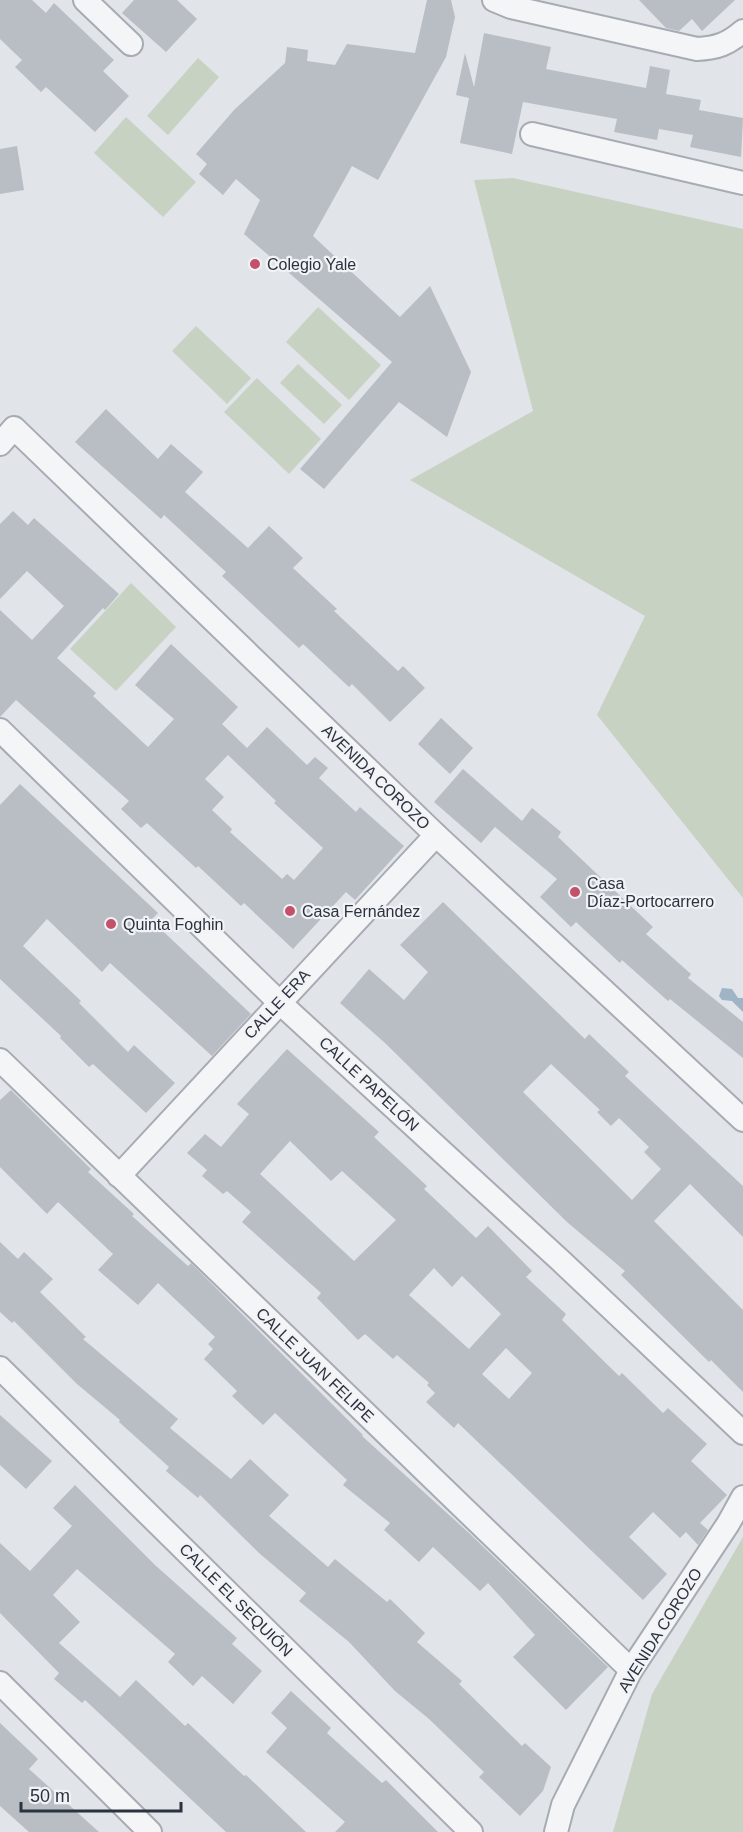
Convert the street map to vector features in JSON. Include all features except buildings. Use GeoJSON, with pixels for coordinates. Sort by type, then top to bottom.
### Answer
{"type":"FeatureCollection","features":[{"type":"Feature","properties":{"kind":"street"},"geometry":{"type":"LineString","coordinates":[[85,0],[131,44]]}},
{"type":"Feature","properties":{"kind":"street"},"geometry":{"type":"LineString","coordinates":[[494,0],[511,7],[698,49],[714,48],[730,43],[743,31]]}},
{"type":"Feature","properties":{"kind":"street"},"geometry":{"type":"LineString","coordinates":[[532,134],[743,183]]}},
{"type":"Feature","properties":{"kind":"street","name":"AVENIDA COROZO"},"geometry":{"type":"LineString","coordinates":[[7,436],[743,1120]]}},
{"type":"Feature","properties":{"kind":"street","name":"CALLE PAPELÓN"},"geometry":{"type":"LineString","coordinates":[[0,730],[279,1002],[561,1260],[743,1433]]}},
{"type":"Feature","properties":{"kind":"street","name":"CALLE ERA"},"geometry":{"type":"LineString","coordinates":[[119,1176],[436,835]]}},
{"type":"Feature","properties":{"kind":"street","name":"CALLE JUAN FELIPE"},"geometry":{"type":"LineString","coordinates":[[0,1060],[631,1670]]}},
{"type":"Feature","properties":{"kind":"street","name":"CALLE EL SEQUIÓN"},"geometry":{"type":"LineString","coordinates":[[0,1368],[471,1832]]}},
{"type":"Feature","properties":{"kind":"street","name":"AVENIDA COROZO"},"geometry":{"type":"LineString","coordinates":[[556,1832],[563,1805],[631,1670],[728,1524],[743,1497]]}},
{"type":"Feature","properties":{"kind":"street"},"geometry":{"type":"LineString","coordinates":[[0,1683],[150,1832]]}},
{"type":"Feature","properties":{"kind":"green space"},"geometry":{"type":"Polygon","coordinates":[[[198,58],[219,77],[168,135],[147,116],[198,58]]]}},
{"type":"Feature","properties":{"kind":"green space"},"geometry":{"type":"Polygon","coordinates":[[[126,117],[196,182],[163,217],[94,153],[126,117]]]}},
{"type":"Feature","properties":{"kind":"green space"},"geometry":{"type":"Polygon","coordinates":[[[513,178],[743,229],[743,898],[597,715],[645,616],[410,480],[533,411],[474,180],[513,178]]]}},
{"type":"Feature","properties":{"kind":"green space"},"geometry":{"type":"Polygon","coordinates":[[[318,307],[381,365],[349,400],[286,342],[318,307]]]}},
{"type":"Feature","properties":{"kind":"green space"},"geometry":{"type":"Polygon","coordinates":[[[196,326],[251,378],[227,404],[172,351],[196,326]]]}},
{"type":"Feature","properties":{"kind":"green space"},"geometry":{"type":"Polygon","coordinates":[[[298,364],[342,405],[324,424],[280,383],[298,364]]]}},
{"type":"Feature","properties":{"kind":"green space"},"geometry":{"type":"Polygon","coordinates":[[[257,378],[321,439],[289,474],[224,412],[257,378]]]}},
{"type":"Feature","properties":{"kind":"green space"},"geometry":{"type":"Polygon","coordinates":[[[131,583],[176,627],[116,691],[70,649],[131,583]]]}},
{"type":"Feature","properties":{"kind":"green space"},"geometry":{"type":"Polygon","coordinates":[[[743,1537],[743,1832],[613,1832],[652,1694],[743,1537]]]}},
{"type":"Feature","properties":{"kind":"water"},"geometry":{"type":"Polygon","coordinates":[[[722,988],[732,989],[738,998],[743,998],[743,1012],[732,1001],[722,1000],[719,996],[722,988]]]}},
{"type":"Feature","properties":{"kind":"place","name":"Colegio Yale"},"geometry":{"type":"Point","coordinates":[255,264]}},
{"type":"Feature","properties":{"kind":"place","name":"Casa Díaz-Portocarrero"},"geometry":{"type":"Point","coordinates":[575,892]}},
{"type":"Feature","properties":{"kind":"place","name":"Casa Fernández"},"geometry":{"type":"Point","coordinates":[290,911]}},
{"type":"Feature","properties":{"kind":"place","name":"Quinta Foghin"},"geometry":{"type":"Point","coordinates":[111,924]}}]}
